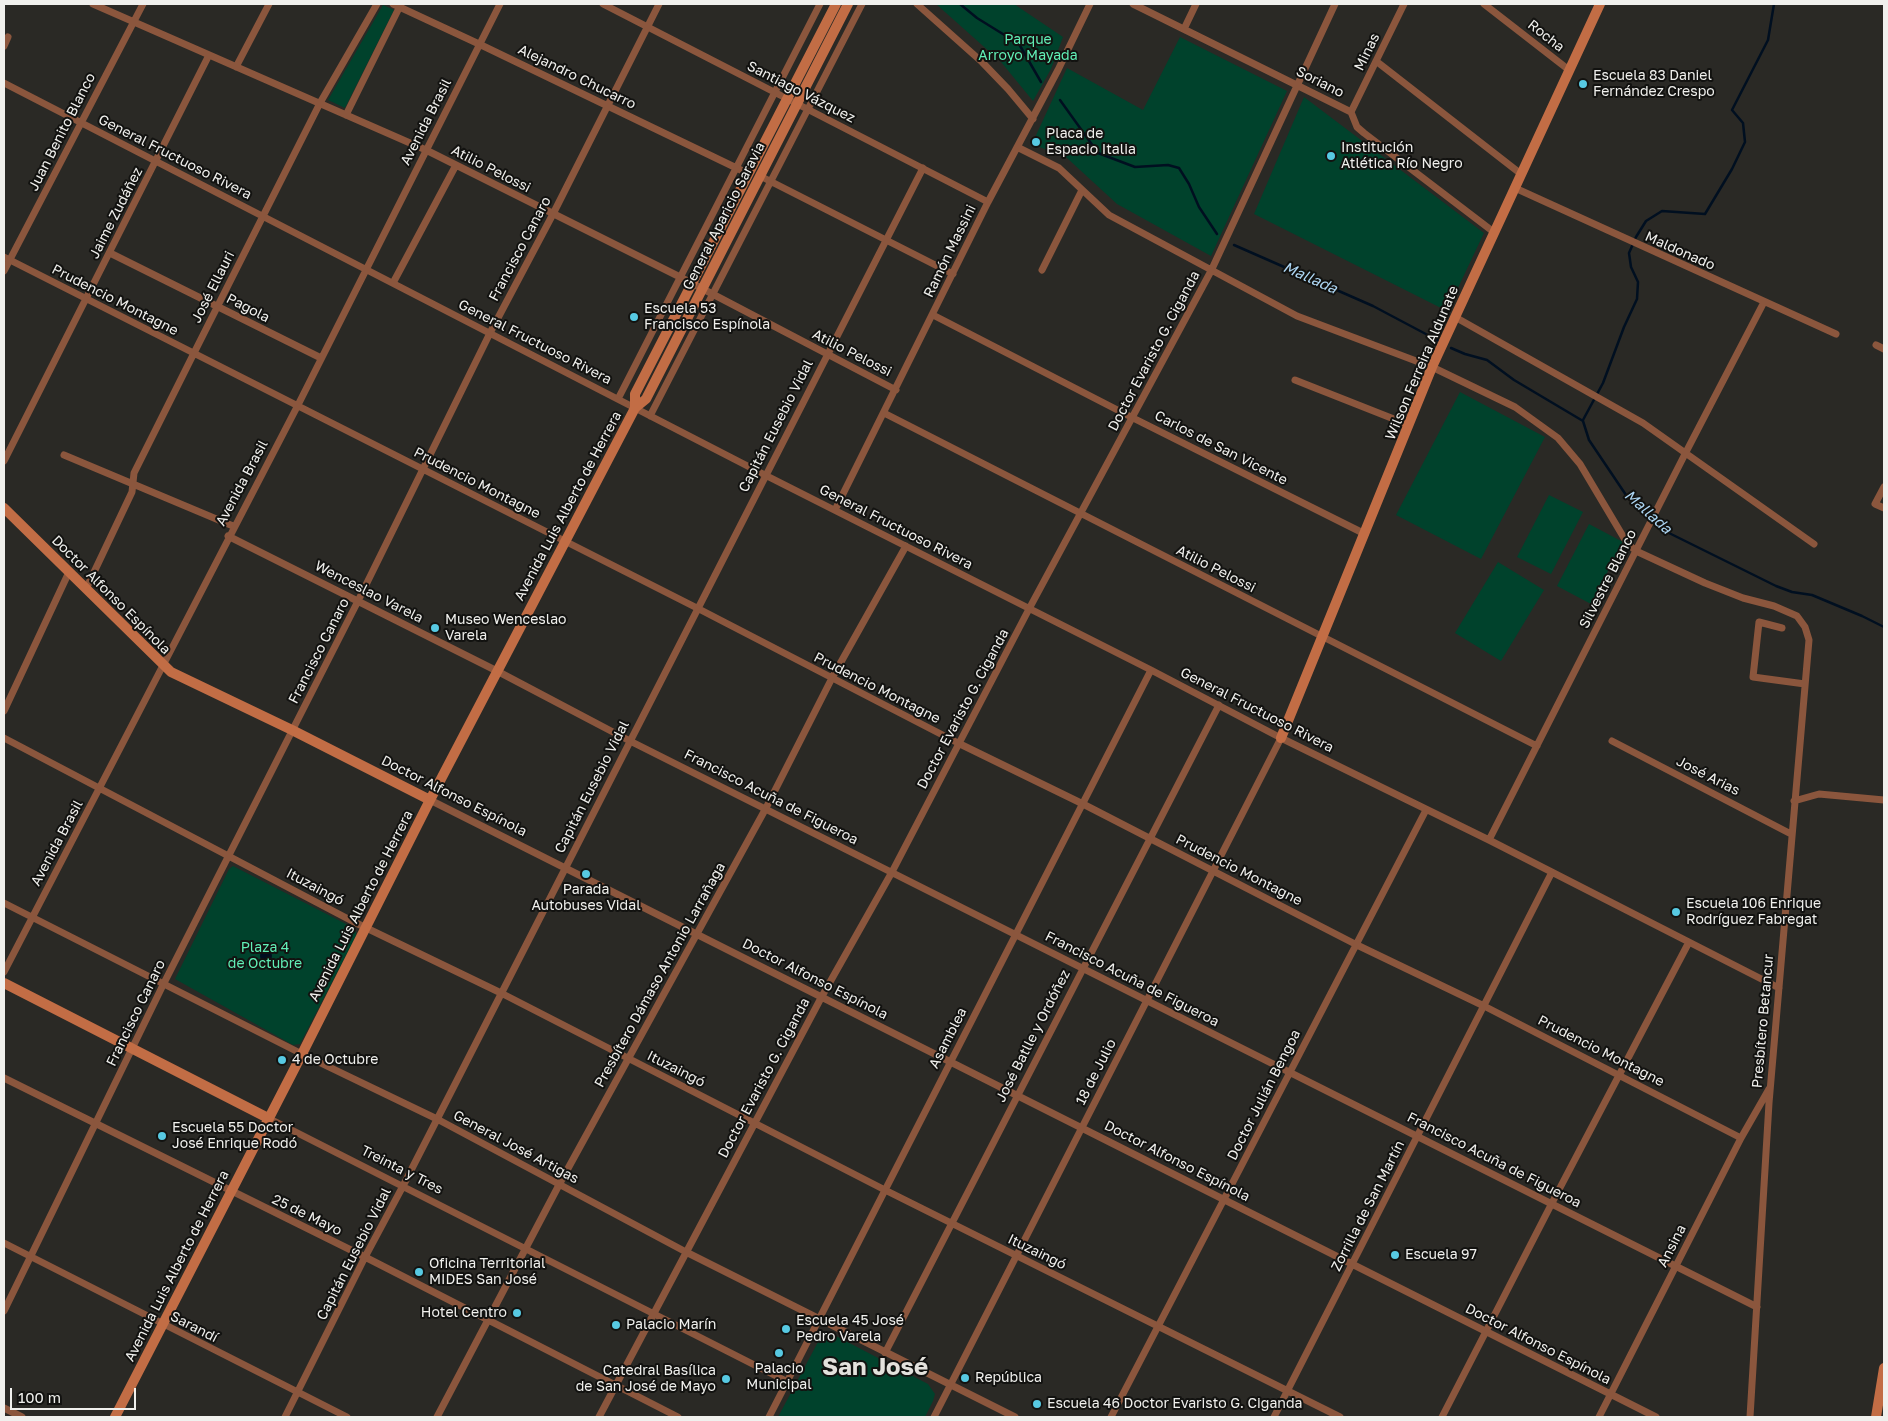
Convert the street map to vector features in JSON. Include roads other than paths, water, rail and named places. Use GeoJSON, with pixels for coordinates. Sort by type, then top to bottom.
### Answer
{"type":"FeatureCollection","features":[{"type":"Feature","properties":{"kind":"main road","name":"General Aparicio Saravia"},"geometry":{"type":"LineString","coordinates":[[635,408],[635,394],[760,176],[836,4]]}},
{"type":"Feature","properties":{"kind":"main road","name":"General Aparicio Saravia"},"geometry":{"type":"LineString","coordinates":[[698,286],[748,174],[848,4]]}},
{"type":"Feature","properties":{"kind":"main road","name":"Wilson Ferreira Aldunate"},"geometry":{"type":"LineString","coordinates":[[1281,738],[1432,367],[1600,4]]}},
{"type":"Feature","properties":{"kind":"main road","name":"Avenida Luis Alberto de Herrera"},"geometry":{"type":"LineString","coordinates":[[115,1417],[430,800],[635,408]]}},
{"type":"Feature","properties":{"kind":"main road","name":"Doctor Alfonso Espínola"},"geometry":{"type":"LineString","coordinates":[[4,508],[171,672],[292,730],[430,800]]}},
{"type":"Feature","properties":{"kind":"main road","name":"Treinta y Tres"},"geometry":{"type":"LineString","coordinates":[[4,983],[268,1118]]}},
{"type":"Feature","properties":{"kind":"main road"},"geometry":{"type":"LineString","coordinates":[[1876,1417],[1884,1368]]}},
{"type":"Feature","properties":{"kind":"street","name":"Atilio Pelossi"},"geometry":{"type":"LineString","coordinates":[[93,4],[426,150],[698,286],[896,390]]}},
{"type":"Feature","properties":{"kind":"street","name":"Juan Benito Blanco"},"geometry":{"type":"LineString","coordinates":[[4,271],[7,258],[143,4]]}},
{"type":"Feature","properties":{"kind":"street"},"geometry":{"type":"LineString","coordinates":[[236,67],[269,4]]}},
{"type":"Feature","properties":{"kind":"street","name":"José Ellauri"},"geometry":{"type":"LineString","coordinates":[[86,589],[132,492],[134,473],[217,306],[320,103],[377,4]]}},
{"type":"Feature","properties":{"kind":"street","name":"Avenida Brasil"},"geometry":{"type":"LineString","coordinates":[[4,972],[228,536],[298,405],[500,4]]}},
{"type":"Feature","properties":{"kind":"street","name":"Santiago Vázquez"},"geometry":{"type":"LineString","coordinates":[[603,4],[988,202]]}},
{"type":"Feature","properties":{"kind":"street","name":"Francisco Canaro"},"geometry":{"type":"LineString","coordinates":[[4,1312],[163,984],[424,470],[490,333],[553,214],[659,4]]}},
{"type":"Feature","properties":{"kind":"street","name":"General Aparicio Saravia"},"geometry":{"type":"LineString","coordinates":[[618,399],[820,4]]}},
{"type":"Feature","properties":{"kind":"street","name":"General Aparicio Saravia"},"geometry":{"type":"LineString","coordinates":[[650,416],[862,4]]}},
{"type":"Feature","properties":{"kind":"street"},"geometry":{"type":"LineString","coordinates":[[917,4],[982,62],[1008,88],[1033,119]]}},
{"type":"Feature","properties":{"kind":"street","name":"Ramón Massini"},"geometry":{"type":"LineString","coordinates":[[835,510],[988,202],[1033,119],[1090,4]]}},
{"type":"Feature","properties":{"kind":"street","name":"Soriano"},"geometry":{"type":"LineString","coordinates":[[1133,4],[1298,84],[1351,112],[1357,127],[1364,134],[1495,233]]}},
{"type":"Feature","properties":{"kind":"street"},"geometry":{"type":"LineString","coordinates":[[1184,29],[1196,4]]}},
{"type":"Feature","properties":{"kind":"street","name":"Doctor Evaristo G. Ciganda"},"geometry":{"type":"LineString","coordinates":[[598,1417],[755,1122],[892,872],[1029,609],[1211,270],[1335,4]]}},
{"type":"Feature","properties":{"kind":"street","name":"Minas"},"geometry":{"type":"LineString","coordinates":[[1351,112],[1404,4]]}},
{"type":"Feature","properties":{"kind":"street","name":"Rocha"},"geometry":{"type":"LineString","coordinates":[[1484,4],[1569,70]]}},
{"type":"Feature","properties":{"kind":"street"},"geometry":{"type":"LineString","coordinates":[[346,115],[398,5]]}},
{"type":"Feature","properties":{"kind":"street","name":"Alejandro Chucarro"},"geometry":{"type":"LineString","coordinates":[[398,5],[748,174]]}},
{"type":"Feature","properties":{"kind":"street"},"geometry":{"type":"LineString","coordinates":[[4,46],[8,37]]}},
{"type":"Feature","properties":{"kind":"street","name":"Jaime Zudáñez"},"geometry":{"type":"LineString","coordinates":[[4,461],[209,55]]}},
{"type":"Feature","properties":{"kind":"street"},"geometry":{"type":"LineString","coordinates":[[1376,61],[1521,174]]}},
{"type":"Feature","properties":{"kind":"street","name":"General Fructuoso Rivera"},"geometry":{"type":"LineString","coordinates":[[4,83],[765,475],[1151,670],[1281,738],[1489,840],[1779,988]]}},
{"type":"Feature","properties":{"kind":"street"},"geometry":{"type":"LineString","coordinates":[[1017,147],[1059,168],[1109,215],[1297,316],[1432,367],[1515,407],[1558,438],[1580,464],[1627,543],[1636,551]]}},
{"type":"Feature","properties":{"kind":"street"},"geometry":{"type":"LineString","coordinates":[[393,283],[456,165]]}},
{"type":"Feature","properties":{"kind":"street","name":"Capitán Eusebio Vidal"},"geometry":{"type":"LineString","coordinates":[[285,1417],[365,1257],[923,168]]}},
{"type":"Feature","properties":{"kind":"street"},"geometry":{"type":"LineString","coordinates":[[760,176],[953,274]]}},
{"type":"Feature","properties":{"kind":"street","name":"Maldonado"},"geometry":{"type":"LineString","coordinates":[[1515,188],[1836,334]]}},
{"type":"Feature","properties":{"kind":"street"},"geometry":{"type":"LineString","coordinates":[[1042,270],[1082,190]]}},
{"type":"Feature","properties":{"kind":"street","name":"Pagola"},"geometry":{"type":"LineString","coordinates":[[110,253],[321,358]]}},
{"type":"Feature","properties":{"kind":"street","name":"Prudencio Montagne"},"geometry":{"type":"LineString","coordinates":[[7,258],[86,300],[298,405],[697,608],[960,744],[1083,804],[1357,945],[1484,1006],[1741,1138]]}},
{"type":"Feature","properties":{"kind":"street","name":"Silvestre Blanco"},"geometry":{"type":"LineString","coordinates":[[1489,840],[1764,302]]}},
{"type":"Feature","properties":{"kind":"street","name":"Carlos de San Vicente"},"geometry":{"type":"LineString","coordinates":[[933,315],[1364,534]]}},
{"type":"Feature","properties":{"kind":"street"},"geometry":{"type":"LineString","coordinates":[[1455,317],[1643,423],[1814,544]]}},
{"type":"Feature","properties":{"kind":"street"},"geometry":{"type":"LineString","coordinates":[[1876,345],[1884,349]]}},
{"type":"Feature","properties":{"kind":"street"},"geometry":{"type":"LineString","coordinates":[[1296,380],[1409,425]]}},
{"type":"Feature","properties":{"kind":"street","name":"Atilio Pelossi"},"geometry":{"type":"LineString","coordinates":[[884,413],[1537,746]]}},
{"type":"Feature","properties":{"kind":"street"},"geometry":{"type":"LineString","coordinates":[[64,455],[234,526]]}},
{"type":"Feature","properties":{"kind":"street"},"geometry":{"type":"LineString","coordinates":[[1884,487],[1875,504],[1884,508]]}},
{"type":"Feature","properties":{"kind":"street","name":"Wenceslao Varela"},"geometry":{"type":"LineString","coordinates":[[228,536],[497,671]]}},
{"type":"Feature","properties":{"kind":"street","name":"Presbítero Dámaso Antonio Larrañaga"},"geometry":{"type":"LineString","coordinates":[[437,1417],[560,1183],[766,808],[832,678],[906,546]]}},
{"type":"Feature","properties":{"kind":"street","name":"Presbítero Betancur"},"geometry":{"type":"LineString","coordinates":[[1636,551],[1743,598],[1774,606],[1797,616],[1805,627],[1809,640],[1770,1087],[1750,1417]]}},
{"type":"Feature","properties":{"kind":"street"},"geometry":{"type":"LineString","coordinates":[[4,711],[70,572]]}},
{"type":"Feature","properties":{"kind":"street"},"geometry":{"type":"LineString","coordinates":[[1782,628],[1759,622],[1754,678],[1805,684]]}},
{"type":"Feature","properties":{"kind":"street","name":"Asamblea"},"geometry":{"type":"LineString","coordinates":[[769,1417],[1151,670]]}},
{"type":"Feature","properties":{"kind":"street","name":"Francisco Acuña de Figueroa"},"geometry":{"type":"LineString","coordinates":[[497,671],[630,741],[1757,1307]]}},
{"type":"Feature","properties":{"kind":"street","name":"José Batlle y Ordóñez"},"geometry":{"type":"LineString","coordinates":[[885,1353],[1219,705]]}},
{"type":"Feature","properties":{"kind":"street","name":"Ituzaingó"},"geometry":{"type":"LineString","coordinates":[[4,738],[366,928],[501,993],[885,1190],[1340,1417]]}},
{"type":"Feature","properties":{"kind":"street","name":"18 de Julio"},"geometry":{"type":"LineString","coordinates":[[934,1417],[1281,738]]}},
{"type":"Feature","properties":{"kind":"street","name":"José Arias"},"geometry":{"type":"LineString","coordinates":[[1612,741],[1791,834]]}},
{"type":"Feature","properties":{"kind":"street"},"geometry":{"type":"LineString","coordinates":[[1794,801],[1819,794],[1884,800]]}},
{"type":"Feature","properties":{"kind":"street","name":"Doctor Alfonso Espínola"},"geometry":{"type":"LineString","coordinates":[[430,800],[1656,1417]]}},
{"type":"Feature","properties":{"kind":"street","name":"Doctor Julián Bengoa"},"geometry":{"type":"LineString","coordinates":[[1112,1417],[1426,810]]}},
{"type":"Feature","properties":{"kind":"street","name":"Zorrilla de San Martín"},"geometry":{"type":"LineString","coordinates":[[1274,1417],[1552,872]]}},
{"type":"Feature","properties":{"kind":"street","name":"General José Artigas"},"geometry":{"type":"LineString","coordinates":[[4,903],[302,1054],[437,1119],[686,1252],[1015,1417]]}},
{"type":"Feature","properties":{"kind":"street"},"geometry":{"type":"LineString","coordinates":[[1442,1417],[1689,942]]}},
{"type":"Feature","properties":{"kind":"street","name":"25 de Mayo"},"geometry":{"type":"LineString","coordinates":[[4,1078],[365,1257],[678,1417]]}},
{"type":"Feature","properties":{"kind":"street","name":"Ansina"},"geometry":{"type":"LineString","coordinates":[[1599,1417],[1741,1138],[1770,1087]]}},
{"type":"Feature","properties":{"kind":"street","name":"Treinta y Tres"},"geometry":{"type":"LineString","coordinates":[[268,1118],[788,1382]]}},
{"type":"Feature","properties":{"kind":"street","name":"Sarandí"},"geometry":{"type":"LineString","coordinates":[[4,1243],[346,1417]]}},
{"type":"Feature","properties":{"kind":"street"},"geometry":{"type":"LineString","coordinates":[[4,1408],[22,1417]]}},
{"type":"Feature","properties":{"kind":"water"},"geometry":{"type":"Polygon","coordinates":[[[264,950],[268,950],[272,956],[268,962],[264,962],[260,958],[260,954],[264,950]]]}},
{"type":"Feature","properties":{"kind":"waterway","name":"Mallada"},"geometry":{"type":"LineString","coordinates":[[960,4],[977,18],[1019,44],[1041,82]]}},
{"type":"Feature","properties":{"kind":"waterway"},"geometry":{"type":"LineString","coordinates":[[1583,420],[1603,383],[1624,327],[1637,299],[1638,282],[1631,267],[1629,253],[1636,237],[1646,221],[1662,211],[1705,214],[1732,169],[1745,142],[1743,123],[1732,110],[1768,40],[1774,4]]}},
{"type":"Feature","properties":{"kind":"waterway","name":"Mallada"},"geometry":{"type":"LineString","coordinates":[[1060,100],[1098,153],[1135,167],[1168,165],[1179,168],[1189,184],[1199,207],[1217,234]]}},
{"type":"Feature","properties":{"kind":"waterway","name":"Mallada"},"geometry":{"type":"LineString","coordinates":[[1234,245],[1373,306],[1439,341]]}},
{"type":"Feature","properties":{"kind":"waterway","name":"Mallada"},"geometry":{"type":"LineString","coordinates":[[1451,348],[1487,360],[1514,380],[1583,421],[1589,440],[1628,498],[1669,533],[1776,586],[1792,592],[1812,595],[1884,627]]}},
{"type":"Feature","properties":{"kind":"place","name":"Escuela 83 Daniel Fernández Crespo"},"geometry":{"type":"Point","coordinates":[1583,84]}},
{"type":"Feature","properties":{"kind":"place","name":"Placa de Espacio Italia"},"geometry":{"type":"Point","coordinates":[1036,142]}},
{"type":"Feature","properties":{"kind":"place","name":"Institución Atlética Río Negro"},"geometry":{"type":"Point","coordinates":[1331,156]}},
{"type":"Feature","properties":{"kind":"place","name":"Escuela 53 Francisco Espínola"},"geometry":{"type":"Point","coordinates":[634,317]}},
{"type":"Feature","properties":{"kind":"place","name":"Museo Wenceslao Varela"},"geometry":{"type":"Point","coordinates":[435,628]}},
{"type":"Feature","properties":{"kind":"place","name":"Parada Autobuses Vidal"},"geometry":{"type":"Point","coordinates":[586,874]}},
{"type":"Feature","properties":{"kind":"place","name":"Escuela 106 Enrique Rodríguez Fabregat"},"geometry":{"type":"Point","coordinates":[1676,912]}},
{"type":"Feature","properties":{"kind":"place","name":"4 de Octubre"},"geometry":{"type":"Point","coordinates":[282,1060]}},
{"type":"Feature","properties":{"kind":"place","name":"Escuela 55 Doctor José Enrique Rodó"},"geometry":{"type":"Point","coordinates":[162,1136]}},
{"type":"Feature","properties":{"kind":"place","name":"Escuela 97"},"geometry":{"type":"Point","coordinates":[1395,1255]}},
{"type":"Feature","properties":{"kind":"place","name":"Oficina Territorial MIDES San José"},"geometry":{"type":"Point","coordinates":[419,1272]}},
{"type":"Feature","properties":{"kind":"place","name":"Hotel Centro"},"geometry":{"type":"Point","coordinates":[517,1313]}},
{"type":"Feature","properties":{"kind":"place","name":"Palacio Marín"},"geometry":{"type":"Point","coordinates":[616,1325]}},
{"type":"Feature","properties":{"kind":"place","name":"Escuela 45 José Pedro Varela"},"geometry":{"type":"Point","coordinates":[786,1329]}},
{"type":"Feature","properties":{"kind":"place","name":"Palacio Municipal"},"geometry":{"type":"Point","coordinates":[779,1353]}},
{"type":"Feature","properties":{"kind":"place","name":"República"},"geometry":{"type":"Point","coordinates":[965,1378]}},
{"type":"Feature","properties":{"kind":"place","name":"Catedral Basílica de San José de Mayo"},"geometry":{"type":"Point","coordinates":[726,1379]}},
{"type":"Feature","properties":{"kind":"place","name":"Escuela 46 Doctor Evaristo G. Ciganda"},"geometry":{"type":"Point","coordinates":[1037,1404]}},
{"type":"Feature","properties":{"kind":"district","name":"San José"},"geometry":{"type":"Point","coordinates":[875,1367]}},
{"type":"Feature","properties":{"kind":"park label","name":"Parque Arroyo Mayada"},"geometry":{"type":"Point","coordinates":[1028,48]}},
{"type":"Feature","properties":{"kind":"park label","name":"Plaza 4 de Octubre"},"geometry":{"type":"Point","coordinates":[265,956]}}]}
